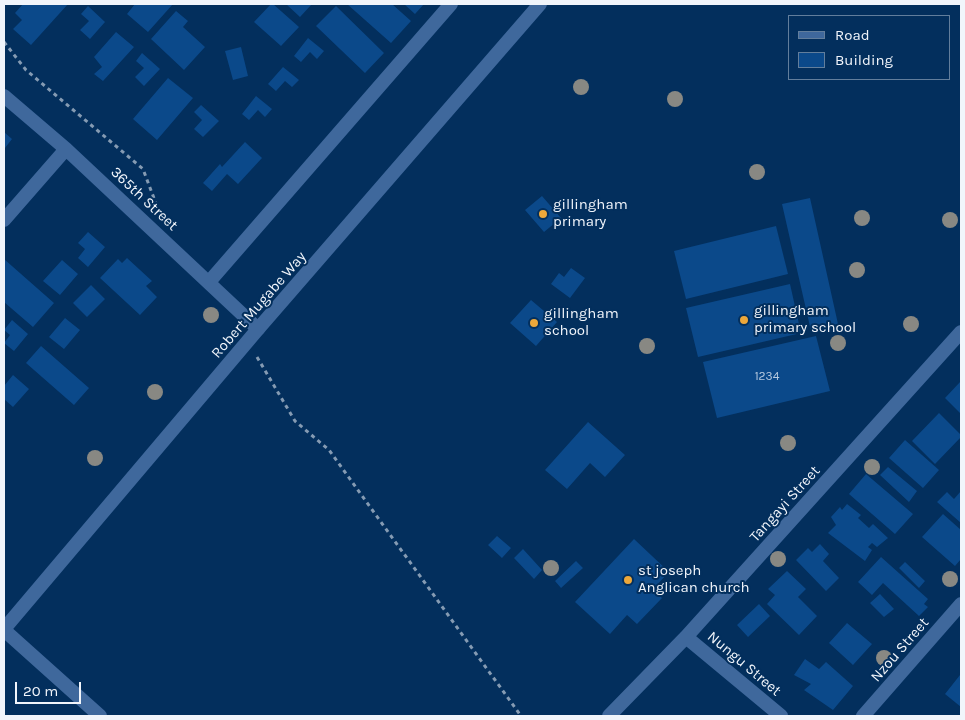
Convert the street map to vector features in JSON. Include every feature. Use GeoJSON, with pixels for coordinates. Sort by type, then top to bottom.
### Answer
{"type":"FeatureCollection","features":[{"type":"Feature","properties":{"kind":"street"},"geometry":{"type":"LineString","coordinates":[[209,282],[451,4]]}},
{"type":"Feature","properties":{"kind":"street","name":"Robert Mugabe Way"},"geometry":{"type":"LineString","coordinates":[[4,630],[258,329],[540,4]]}},
{"type":"Feature","properties":{"kind":"street","name":"365th Street"},"geometry":{"type":"LineString","coordinates":[[4,96],[66,149],[258,329]]}},
{"type":"Feature","properties":{"kind":"street"},"geometry":{"type":"LineString","coordinates":[[4,220],[66,149]]}},
{"type":"Feature","properties":{"kind":"street","name":"Tangayi Street"},"geometry":{"type":"LineString","coordinates":[[609,716],[686,638],[961,332]]}},
{"type":"Feature","properties":{"kind":"street","name":"Nzou Street"},"geometry":{"type":"LineString","coordinates":[[863,716],[956,620],[961,604]]}},
{"type":"Feature","properties":{"kind":"street"},"geometry":{"type":"LineString","coordinates":[[4,630],[100,716]]}},
{"type":"Feature","properties":{"kind":"street","name":"Nungu Street"},"geometry":{"type":"LineString","coordinates":[[686,638],[781,716]]}},
{"type":"Feature","properties":{"kind":"path"},"geometry":{"type":"LineString","coordinates":[[4,42],[26,70],[143,169],[159,213]]}},
{"type":"Feature","properties":{"kind":"path"},"geometry":{"type":"LineString","coordinates":[[258,329],[257,356],[295,421],[329,450],[521,716]]}},
{"type":"Feature","properties":{"kind":"building"},"geometry":{"type":"Polygon","coordinates":[[[23,4],[68,4],[31,45],[13,29],[22,20],[15,13],[23,4]]]}},
{"type":"Feature","properties":{"kind":"building"},"geometry":{"type":"Polygon","coordinates":[[[135,4],[173,4],[148,32],[127,14],[135,4]]]}},
{"type":"Feature","properties":{"kind":"building"},"geometry":{"type":"Polygon","coordinates":[[[271,4],[299,27],[281,46],[254,22],[271,4]]]}},
{"type":"Feature","properties":{"kind":"building"},"geometry":{"type":"Polygon","coordinates":[[[286,4],[312,4],[300,17],[286,4]]]}},
{"type":"Feature","properties":{"kind":"building"},"geometry":{"type":"Polygon","coordinates":[[[347,4],[392,4],[411,21],[391,43],[347,4]]]}},
{"type":"Feature","properties":{"kind":"building"},"geometry":{"type":"Polygon","coordinates":[[[404,4],[424,4],[415,14],[404,4]]]}},
{"type":"Feature","properties":{"kind":"building"},"geometry":{"type":"Polygon","coordinates":[[[88,6],[105,22],[90,39],[80,30],[89,21],[81,14],[88,6]]]}},
{"type":"Feature","properties":{"kind":"building"},"geometry":{"type":"Polygon","coordinates":[[[336,6],[384,53],[365,73],[316,26],[336,6]]]}},
{"type":"Feature","properties":{"kind":"building"},"geometry":{"type":"Polygon","coordinates":[[[176,11],[188,21],[183,27],[205,47],[184,70],[151,39],[176,11]]]}},
{"type":"Feature","properties":{"kind":"building"},"geometry":{"type":"Polygon","coordinates":[[[116,32],[134,47],[103,81],[94,74],[102,67],[94,57],[116,32]]]}},
{"type":"Feature","properties":{"kind":"building"},"geometry":{"type":"Polygon","coordinates":[[[308,38],[324,51],[317,59],[310,52],[301,62],[294,56],[308,38]]]}},
{"type":"Feature","properties":{"kind":"building"},"geometry":{"type":"Polygon","coordinates":[[[241,47],[248,76],[233,80],[225,51],[241,47]]]}},
{"type":"Feature","properties":{"kind":"building"},"geometry":{"type":"Polygon","coordinates":[[[142,53],[160,69],[144,86],[135,77],[144,68],[136,61],[142,53]]]}},
{"type":"Feature","properties":{"kind":"building"},"geometry":{"type":"Polygon","coordinates":[[[283,67],[299,80],[292,87],[285,81],[276,91],[268,84],[283,67]]]}},
{"type":"Feature","properties":{"kind":"building"},"geometry":{"type":"Polygon","coordinates":[[[168,78],[193,98],[157,140],[133,119],[168,78]]]}},
{"type":"Feature","properties":{"kind":"building"},"geometry":{"type":"Polygon","coordinates":[[[256,96],[272,109],[265,117],[258,110],[249,120],[242,114],[256,96]]]}},
{"type":"Feature","properties":{"kind":"building"},"geometry":{"type":"Polygon","coordinates":[[[201,105],[219,121],[203,137],[194,129],[202,120],[194,112],[201,105]]]}},
{"type":"Feature","properties":{"kind":"building"},"geometry":{"type":"Polygon","coordinates":[[[4,132],[12,139],[5,148],[4,147],[4,132]]]}},
{"type":"Feature","properties":{"kind":"building"},"geometry":{"type":"Polygon","coordinates":[[[245,142],[262,158],[238,184],[227,174],[212,191],[203,183],[220,164],[222,167],[245,142]]]}},
{"type":"Feature","properties":{"kind":"building","name":"gillingham primary"},"geometry":{"type":"Polygon","coordinates":[[[542,196],[561,218],[544,232],[525,210],[542,196]]]}},
{"type":"Feature","properties":{"kind":"building","name":"gillingham primary school"},"geometry":{"type":"Polygon","coordinates":[[[810,198],[838,324],[811,331],[782,204],[810,198]]]}},
{"type":"Feature","properties":{"kind":"building","name":"gillingham primary school"},"geometry":{"type":"Polygon","coordinates":[[[776,226],[788,274],[686,299],[674,251],[776,226]]]}},
{"type":"Feature","properties":{"kind":"building"},"geometry":{"type":"Polygon","coordinates":[[[88,232],[105,247],[88,267],[78,258],[85,249],[78,243],[88,232]]]}},
{"type":"Feature","properties":{"kind":"building"},"geometry":{"type":"Polygon","coordinates":[[[127,258],[152,281],[146,286],[157,297],[140,315],[100,278],[118,259],[122,263],[127,258]]]}},
{"type":"Feature","properties":{"kind":"building"},"geometry":{"type":"Polygon","coordinates":[[[4,259],[54,303],[33,327],[4,302],[4,259]]]}},
{"type":"Feature","properties":{"kind":"building"},"geometry":{"type":"Polygon","coordinates":[[[62,260],[78,274],[60,295],[43,281],[62,260]]]}},
{"type":"Feature","properties":{"kind":"building","name":"gillingham school"},"geometry":{"type":"Polygon","coordinates":[[[571,268],[585,278],[570,298],[551,284],[559,273],[564,277],[571,268]]]}},
{"type":"Feature","properties":{"kind":"building","name":"gillingham primary school"},"geometry":{"type":"Polygon","coordinates":[[[790,284],[801,333],[698,357],[686,308],[790,284]]]}},
{"type":"Feature","properties":{"kind":"building"},"geometry":{"type":"Polygon","coordinates":[[[91,285],[105,299],[87,317],[73,303],[91,285]]]}},
{"type":"Feature","properties":{"kind":"building","name":"gillingham school"},"geometry":{"type":"Polygon","coordinates":[[[531,300],[557,322],[536,346],[510,323],[531,300]]]}},
{"type":"Feature","properties":{"kind":"building"},"geometry":{"type":"Polygon","coordinates":[[[65,318],[80,330],[64,349],[49,337],[65,318]]]}},
{"type":"Feature","properties":{"kind":"building"},"geometry":{"type":"Polygon","coordinates":[[[12,320],[28,334],[14,351],[4,343],[10,335],[4,330],[12,320]]]}},
{"type":"Feature","properties":{"kind":"building"},"geometry":{"type":"Polygon","coordinates":[[[816,336],[830,391],[717,418],[703,362],[816,336]]]}},
{"type":"Feature","properties":{"kind":"building"},"geometry":{"type":"Polygon","coordinates":[[[41,346],[89,388],[74,405],[26,363],[41,346]]]}},
{"type":"Feature","properties":{"kind":"building"},"geometry":{"type":"Polygon","coordinates":[[[13,375],[29,389],[13,407],[4,399],[4,386],[13,375]]]}},
{"type":"Feature","properties":{"kind":"building"},"geometry":{"type":"Polygon","coordinates":[[[961,381],[961,414],[945,398],[961,381]]]}},
{"type":"Feature","properties":{"kind":"building"},"geometry":{"type":"Polygon","coordinates":[[[939,413],[961,437],[935,464],[912,441],[939,413]]]}},
{"type":"Feature","properties":{"kind":"building"},"geometry":{"type":"Polygon","coordinates":[[[588,422],[625,455],[605,477],[590,463],[567,489],[545,470],[588,422]]]}},
{"type":"Feature","properties":{"kind":"building"},"geometry":{"type":"Polygon","coordinates":[[[905,440],[939,470],[923,488],[889,458],[905,440]]]}},
{"type":"Feature","properties":{"kind":"building"},"geometry":{"type":"Polygon","coordinates":[[[888,467],[917,491],[909,502],[880,475],[888,467]]]}},
{"type":"Feature","properties":{"kind":"building"},"geometry":{"type":"Polygon","coordinates":[[[866,474],[913,514],[895,534],[849,494],[866,474]]]}},
{"type":"Feature","properties":{"kind":"building"},"geometry":{"type":"Polygon","coordinates":[[[961,491],[961,523],[937,502],[947,492],[954,499],[961,491]]]}},
{"type":"Feature","properties":{"kind":"building"},"geometry":{"type":"Polygon","coordinates":[[[847,504],[861,515],[858,518],[869,528],[873,524],[888,538],[877,547],[872,543],[868,547],[872,550],[865,561],[828,533],[836,525],[831,517],[840,507],[842,510],[847,504]]]}},
{"type":"Feature","properties":{"kind":"building"},"geometry":{"type":"Polygon","coordinates":[[[943,514],[961,530],[961,559],[955,566],[922,537],[943,514]]]}},
{"type":"Feature","properties":{"kind":"building"},"geometry":{"type":"Polygon","coordinates":[[[497,536],[511,548],[502,558],[488,545],[497,536]]]}},
{"type":"Feature","properties":{"kind":"building","name":"st joseph Anglican church"},"geometry":{"type":"Polygon","coordinates":[[[634,539],[669,572],[653,589],[662,598],[637,624],[627,615],[610,634],[575,602],[634,539]]]}},
{"type":"Feature","properties":{"kind":"building"},"geometry":{"type":"Polygon","coordinates":[[[820,544],[829,554],[823,561],[839,578],[826,591],[796,560],[808,548],[812,552],[820,544]]]}},
{"type":"Feature","properties":{"kind":"building"},"geometry":{"type":"Polygon","coordinates":[[[523,549],[542,570],[534,579],[514,558],[523,549]]]}},
{"type":"Feature","properties":{"kind":"building"},"geometry":{"type":"Polygon","coordinates":[[[881,557],[928,599],[924,604],[928,607],[919,616],[883,583],[872,595],[858,582],[881,557]]]}},
{"type":"Feature","properties":{"kind":"building"},"geometry":{"type":"Polygon","coordinates":[[[576,561],[583,568],[561,588],[555,581],[576,561]]]}},
{"type":"Feature","properties":{"kind":"building"},"geometry":{"type":"Polygon","coordinates":[[[905,562],[925,581],[919,588],[899,568],[905,562]]]}},
{"type":"Feature","properties":{"kind":"building"},"geometry":{"type":"Polygon","coordinates":[[[787,571],[806,589],[798,597],[817,616],[799,635],[767,604],[775,595],[768,589],[787,571]]]}},
{"type":"Feature","properties":{"kind":"building"},"geometry":{"type":"Polygon","coordinates":[[[880,594],[894,609],[884,617],[870,603],[880,594]]]}},
{"type":"Feature","properties":{"kind":"building"},"geometry":{"type":"Polygon","coordinates":[[[759,604],[770,616],[748,637],[737,625],[759,604]]]}},
{"type":"Feature","properties":{"kind":"building"},"geometry":{"type":"Polygon","coordinates":[[[847,623],[872,644],[853,665],[829,643],[847,623]]]}},
{"type":"Feature","properties":{"kind":"building"},"geometry":{"type":"Polygon","coordinates":[[[805,659],[819,669],[826,662],[853,686],[833,710],[804,690],[811,684],[794,675],[805,659]]]}},
{"type":"Feature","properties":{"kind":"building"},"geometry":{"type":"Polygon","coordinates":[[[961,676],[961,707],[945,694],[961,676]]]}},
{"type":"Feature","properties":{"kind":"place","name":"gillingham primary"},"geometry":{"type":"Point","coordinates":[543,214]}},
{"type":"Feature","properties":{"kind":"place","name":"gillingham primary school"},"geometry":{"type":"Point","coordinates":[744,320]}},
{"type":"Feature","properties":{"kind":"place","name":"gillingham school"},"geometry":{"type":"Point","coordinates":[534,323]}},
{"type":"Feature","properties":{"kind":"place","name":"st joseph Anglican church"},"geometry":{"type":"Point","coordinates":[628,580]}}]}
